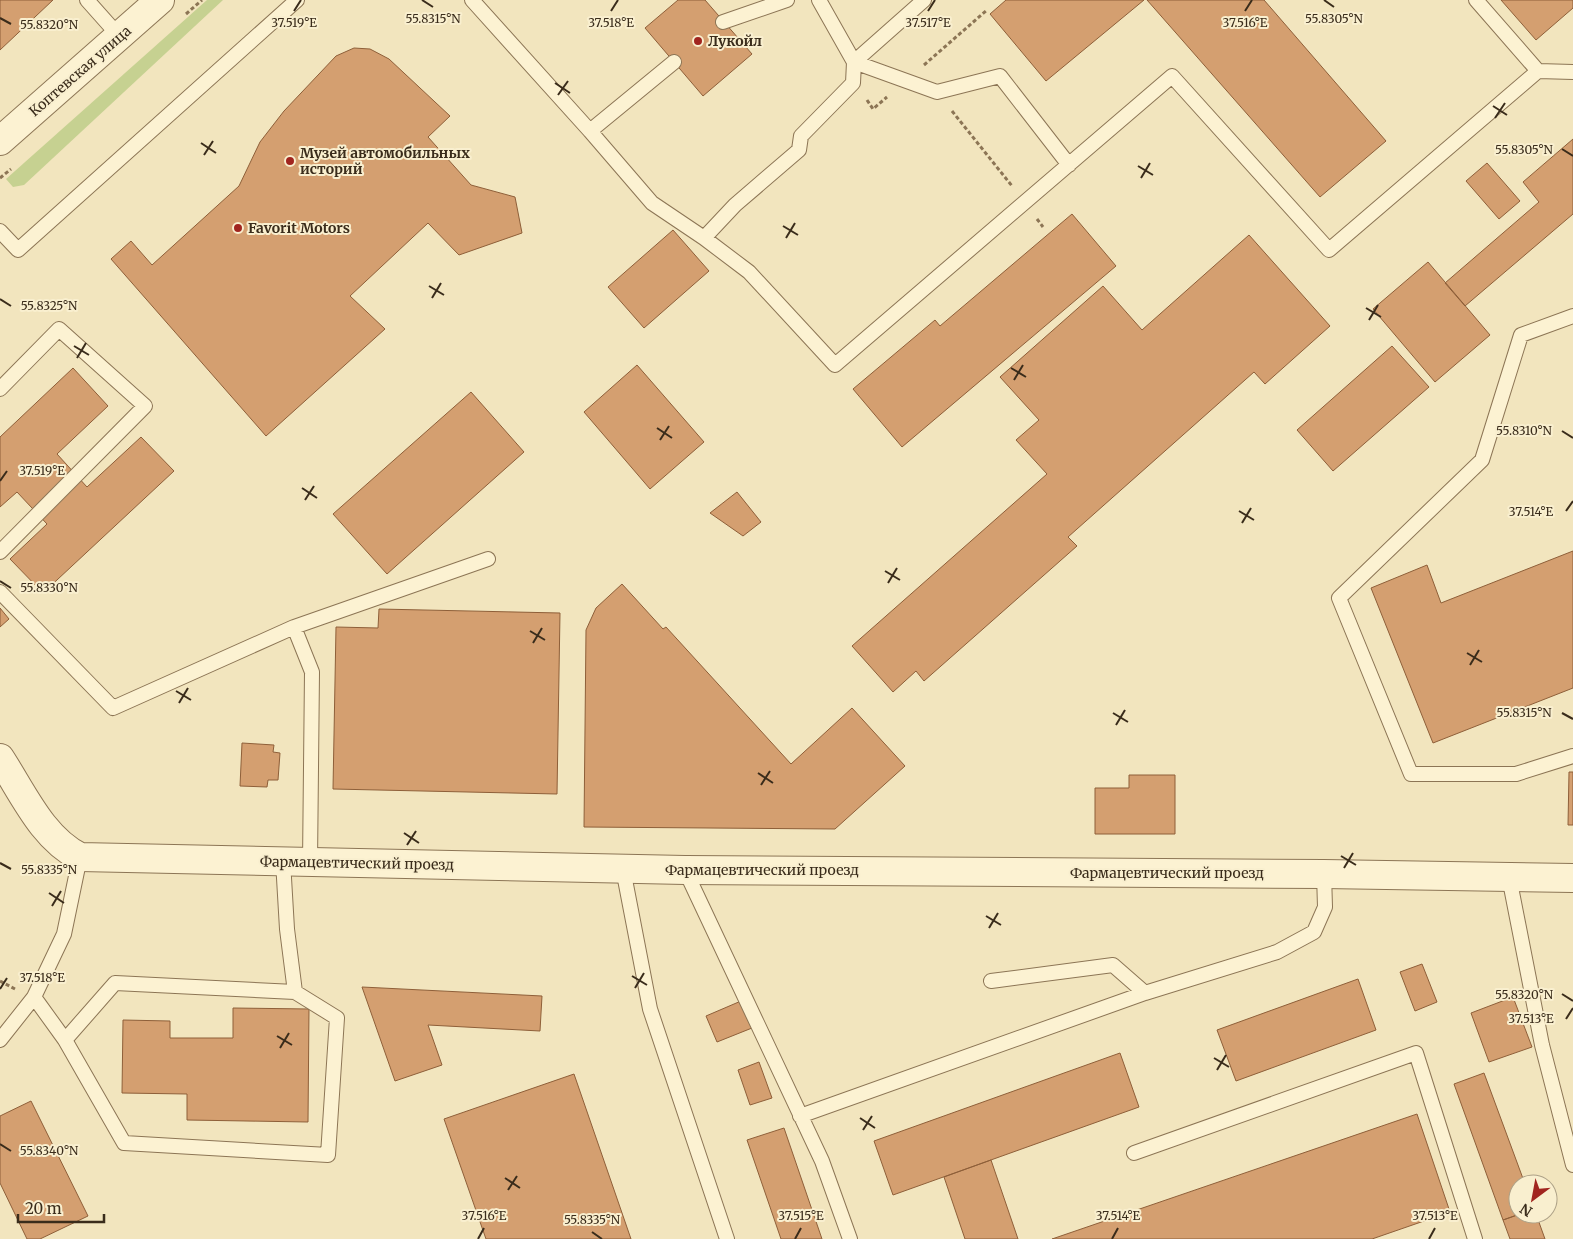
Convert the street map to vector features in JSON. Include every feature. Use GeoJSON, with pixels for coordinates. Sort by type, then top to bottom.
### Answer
{"type":"FeatureCollection","features":[{"type":"Feature","properties":{"kind":"street","name":"Коптевская улица"},"geometry":{"type":"LineString","coordinates":[[0,141],[160,0]]}},
{"type":"Feature","properties":{"kind":"street"},"geometry":{"type":"LineString","coordinates":[[0,758],[51,837],[65,849],[80,857]]}},
{"type":"Feature","properties":{"kind":"street","name":"Фармацевтический проезд"},"geometry":{"type":"LineString","coordinates":[[80,857],[685,870],[1324,874],[1573,878]]}},
{"type":"Feature","properties":{"kind":"lane"},"geometry":{"type":"LineString","coordinates":[[86,0],[119,36]]}},
{"type":"Feature","properties":{"kind":"lane"},"geometry":{"type":"LineString","coordinates":[[0,231],[18,250],[297,0]]}},
{"type":"Feature","properties":{"kind":"lane"},"geometry":{"type":"LineString","coordinates":[[472,0],[652,202],[749,272],[835,365],[1172,76],[1329,250],[1538,71],[1573,72]]}},
{"type":"Feature","properties":{"kind":"lane"},"geometry":{"type":"LineString","coordinates":[[724,22],[787,0]]}},
{"type":"Feature","properties":{"kind":"lane"},"geometry":{"type":"LineString","coordinates":[[704,238],[735,205],[799,150],[801,136],[853,83],[854,62],[819,0]]}},
{"type":"Feature","properties":{"kind":"lane"},"geometry":{"type":"LineString","coordinates":[[854,62],[924,0]]}},
{"type":"Feature","properties":{"kind":"lane"},"geometry":{"type":"LineString","coordinates":[[1476,0],[1538,71]]}},
{"type":"Feature","properties":{"kind":"lane"},"geometry":{"type":"LineString","coordinates":[[590,132],[674,62]]}},
{"type":"Feature","properties":{"kind":"lane"},"geometry":{"type":"LineString","coordinates":[[854,62],[937,92],[1000,76],[1069,165]]}},
{"type":"Feature","properties":{"kind":"lane"},"geometry":{"type":"LineString","coordinates":[[1573,316],[1521,335],[1482,460],[1339,598],[1411,774],[1516,774],[1573,756]]}},
{"type":"Feature","properties":{"kind":"lane"},"geometry":{"type":"LineString","coordinates":[[0,389],[59,329],[145,406],[0,552]]}},
{"type":"Feature","properties":{"kind":"lane"},"geometry":{"type":"LineString","coordinates":[[0,592],[113,708],[294,626],[488,560]]}},
{"type":"Feature","properties":{"kind":"lane"},"geometry":{"type":"LineString","coordinates":[[294,626],[312,672],[310,863]]}},
{"type":"Feature","properties":{"kind":"lane"},"geometry":{"type":"LineString","coordinates":[[0,1040],[34,997],[64,934],[80,857]]}},
{"type":"Feature","properties":{"kind":"lane"},"geometry":{"type":"LineString","coordinates":[[283,861],[287,929],[295,992]]}},
{"type":"Feature","properties":{"kind":"lane"},"geometry":{"type":"LineString","coordinates":[[623,868],[650,1009],[727,1239]]}},
{"type":"Feature","properties":{"kind":"lane"},"geometry":{"type":"LineString","coordinates":[[685,870],[822,1160],[850,1239]]}},
{"type":"Feature","properties":{"kind":"lane"},"geometry":{"type":"LineString","coordinates":[[800,1116],[1145,993],[1277,952],[1314,932],[1325,907],[1324,874]]}},
{"type":"Feature","properties":{"kind":"lane"},"geometry":{"type":"LineString","coordinates":[[1509,877],[1542,1045],[1573,1165]]}},
{"type":"Feature","properties":{"kind":"lane"},"geometry":{"type":"LineString","coordinates":[[991,981],[1113,965],[1145,993]]}},
{"type":"Feature","properties":{"kind":"lane"},"geometry":{"type":"LineString","coordinates":[[34,997],[65,1040],[124,1143],[328,1155],[337,1018],[295,992],[115,983],[65,1040]]}},
{"type":"Feature","properties":{"kind":"lane"},"geometry":{"type":"LineString","coordinates":[[1134,1153],[1416,1053],[1475,1239]]}},
{"type":"Feature","properties":{"kind":"path"},"geometry":{"type":"LineString","coordinates":[[937,92],[1043,227]]}},
{"type":"Feature","properties":{"kind":"green space"},"geometry":{"type":"Polygon","coordinates":[[[207,0],[223,0],[24,185],[13,187],[6,179],[207,0]]]}},
{"type":"Feature","properties":{"kind":"building"},"geometry":{"type":"Polygon","coordinates":[[[0,0],[53,0],[0,50],[0,0]]]}},
{"type":"Feature","properties":{"kind":"building","name":"Лукойл"},"geometry":{"type":"Polygon","coordinates":[[[678,0],[705,0],[752,54],[703,96],[645,28],[678,0]]]}},
{"type":"Feature","properties":{"kind":"building"},"geometry":{"type":"Polygon","coordinates":[[[1006,0],[1144,0],[1046,81],[990,14],[1006,0]]]}},
{"type":"Feature","properties":{"kind":"building"},"geometry":{"type":"Polygon","coordinates":[[[1147,0],[1264,0],[1386,141],[1320,197],[1147,0]]]}},
{"type":"Feature","properties":{"kind":"building"},"geometry":{"type":"Polygon","coordinates":[[[1501,0],[1573,0],[1573,8],[1536,40],[1501,0]]]}},
{"type":"Feature","properties":{"kind":"building"},"geometry":{"type":"Polygon","coordinates":[[[354,48],[370,49],[389,59],[450,116],[428,137],[471,185],[515,197],[522,233],[459,255],[428,223],[350,296],[385,329],[266,436],[111,259],[131,241],[152,265],[239,186],[260,142],[284,111],[336,56],[354,48]]]}},
{"type":"Feature","properties":{"kind":"building"},"geometry":{"type":"Polygon","coordinates":[[[1573,139],[1573,214],[1465,306],[1445,283],[1539,202],[1523,182],[1573,139]]]}},
{"type":"Feature","properties":{"kind":"building"},"geometry":{"type":"Polygon","coordinates":[[[1487,163],[1520,201],[1499,219],[1466,181],[1487,163]]]}},
{"type":"Feature","properties":{"kind":"building"},"geometry":{"type":"Polygon","coordinates":[[[1072,214],[1116,266],[902,447],[853,389],[935,320],[940,326],[1072,214]]]}},
{"type":"Feature","properties":{"kind":"building"},"geometry":{"type":"Polygon","coordinates":[[[673,230],[709,271],[644,328],[608,287],[673,230]]]}},
{"type":"Feature","properties":{"kind":"building"},"geometry":{"type":"Polygon","coordinates":[[[1249,235],[1330,326],[1265,384],[1254,372],[1068,537],[1077,546],[924,681],[916,671],[893,692],[852,646],[1047,474],[1016,440],[1039,420],[1000,377],[1103,286],[1142,330],[1249,235]]]}},
{"type":"Feature","properties":{"kind":"building"},"geometry":{"type":"Polygon","coordinates":[[[1428,262],[1490,335],[1435,382],[1373,309],[1428,262]]]}},
{"type":"Feature","properties":{"kind":"building"},"geometry":{"type":"Polygon","coordinates":[[[1392,346],[1429,387],[1333,471],[1297,430],[1392,346]]]}},
{"type":"Feature","properties":{"kind":"building"},"geometry":{"type":"Polygon","coordinates":[[[637,365],[704,442],[650,489],[584,412],[637,365]]]}},
{"type":"Feature","properties":{"kind":"building"},"geometry":{"type":"Polygon","coordinates":[[[73,368],[108,406],[57,454],[87,487],[141,437],[174,471],[43,593],[10,559],[47,524],[17,492],[0,507],[0,437],[73,368]]]}},
{"type":"Feature","properties":{"kind":"building"},"geometry":{"type":"Polygon","coordinates":[[[471,392],[524,452],[387,574],[333,514],[471,392]]]}},
{"type":"Feature","properties":{"kind":"building"},"geometry":{"type":"Polygon","coordinates":[[[737,492],[761,522],[743,536],[710,513],[737,492]]]}},
{"type":"Feature","properties":{"kind":"building"},"geometry":{"type":"Polygon","coordinates":[[[1573,551],[1573,688],[1433,743],[1371,588],[1427,565],[1441,603],[1573,551]]]}},
{"type":"Feature","properties":{"kind":"building"},"geometry":{"type":"Polygon","coordinates":[[[622,584],[663,629],[666,627],[791,764],[852,708],[905,766],[835,829],[584,827],[586,630],[596,608],[622,584]]]}},
{"type":"Feature","properties":{"kind":"building"},"geometry":{"type":"Polygon","coordinates":[[[0,608],[9,619],[0,627],[0,608]]]}},
{"type":"Feature","properties":{"kind":"building"},"geometry":{"type":"Polygon","coordinates":[[[379,609],[560,613],[557,794],[333,789],[336,627],[378,628],[379,609]]]}},
{"type":"Feature","properties":{"kind":"building"},"geometry":{"type":"Polygon","coordinates":[[[242,743],[274,745],[273,752],[280,753],[278,780],[268,780],[267,787],[240,786],[242,743]]]}},
{"type":"Feature","properties":{"kind":"building"},"geometry":{"type":"Polygon","coordinates":[[[1569,772],[1573,772],[1573,825],[1568,825],[1569,772]]]}},
{"type":"Feature","properties":{"kind":"building"},"geometry":{"type":"Polygon","coordinates":[[[1129,775],[1175,775],[1175,834],[1095,834],[1095,788],[1129,788],[1129,775]]]}},
{"type":"Feature","properties":{"kind":"building"},"geometry":{"type":"Polygon","coordinates":[[[1422,964],[1437,1002],[1415,1011],[1400,972],[1422,964]]]}},
{"type":"Feature","properties":{"kind":"building"},"geometry":{"type":"Polygon","coordinates":[[[1358,979],[1376,1030],[1236,1081],[1217,1030],[1358,979]]]}},
{"type":"Feature","properties":{"kind":"building"},"geometry":{"type":"Polygon","coordinates":[[[362,987],[542,996],[540,1031],[428,1025],[442,1065],[395,1081],[362,987]]]}},
{"type":"Feature","properties":{"kind":"building"},"geometry":{"type":"Polygon","coordinates":[[[1513,997],[1532,1047],[1489,1062],[1471,1013],[1513,997]]]}},
{"type":"Feature","properties":{"kind":"building"},"geometry":{"type":"Polygon","coordinates":[[[741,1001],[752,1028],[717,1042],[706,1016],[741,1001]]]}},
{"type":"Feature","properties":{"kind":"building"},"geometry":{"type":"Polygon","coordinates":[[[233,1008],[309,1009],[308,1122],[187,1120],[187,1094],[122,1093],[123,1020],[170,1021],[170,1038],[233,1038],[233,1008]]]}},
{"type":"Feature","properties":{"kind":"building"},"geometry":{"type":"Polygon","coordinates":[[[1120,1053],[1139,1107],[893,1195],[874,1141],[1120,1053]]]}},
{"type":"Feature","properties":{"kind":"building"},"geometry":{"type":"Polygon","coordinates":[[[759,1062],[772,1098],[750,1105],[738,1070],[759,1062]]]}},
{"type":"Feature","properties":{"kind":"building"},"geometry":{"type":"Polygon","coordinates":[[[1484,1073],[1521,1174],[1508,1174],[1508,1218],[1503,1220],[1454,1084],[1484,1073]]]}},
{"type":"Feature","properties":{"kind":"building"},"geometry":{"type":"Polygon","coordinates":[[[574,1074],[631,1239],[486,1239],[444,1119],[574,1074]]]}},
{"type":"Feature","properties":{"kind":"building"},"geometry":{"type":"Polygon","coordinates":[[[31,1101],[88,1216],[40,1239],[27,1239],[0,1183],[0,1116],[31,1101]]]}},
{"type":"Feature","properties":{"kind":"building"},"geometry":{"type":"Polygon","coordinates":[[[1417,1114],[1450,1212],[1372,1239],[1052,1239],[1417,1114]]]}},
{"type":"Feature","properties":{"kind":"building"},"geometry":{"type":"Polygon","coordinates":[[[784,1128],[822,1239],[781,1239],[747,1140],[784,1128]]]}},
{"type":"Feature","properties":{"kind":"building"},"geometry":{"type":"Polygon","coordinates":[[[991,1160],[1018,1239],[965,1239],[944,1177],[991,1160]]]}},
{"type":"Feature","properties":{"kind":"building"},"geometry":{"type":"Polygon","coordinates":[[[1508,1218],[1508,1224],[1540,1224],[1545,1239],[1510,1239],[1503,1220],[1508,1218]]]}},
{"type":"Feature","properties":{"kind":"place","name":"Лукойл"},"geometry":{"type":"Point","coordinates":[698,41]}},
{"type":"Feature","properties":{"kind":"place","name":"Музей автомобильных историй"},"geometry":{"type":"Point","coordinates":[290,161]}},
{"type":"Feature","properties":{"kind":"place","name":"Favorit Motors"},"geometry":{"type":"Point","coordinates":[238,228]}}]}
